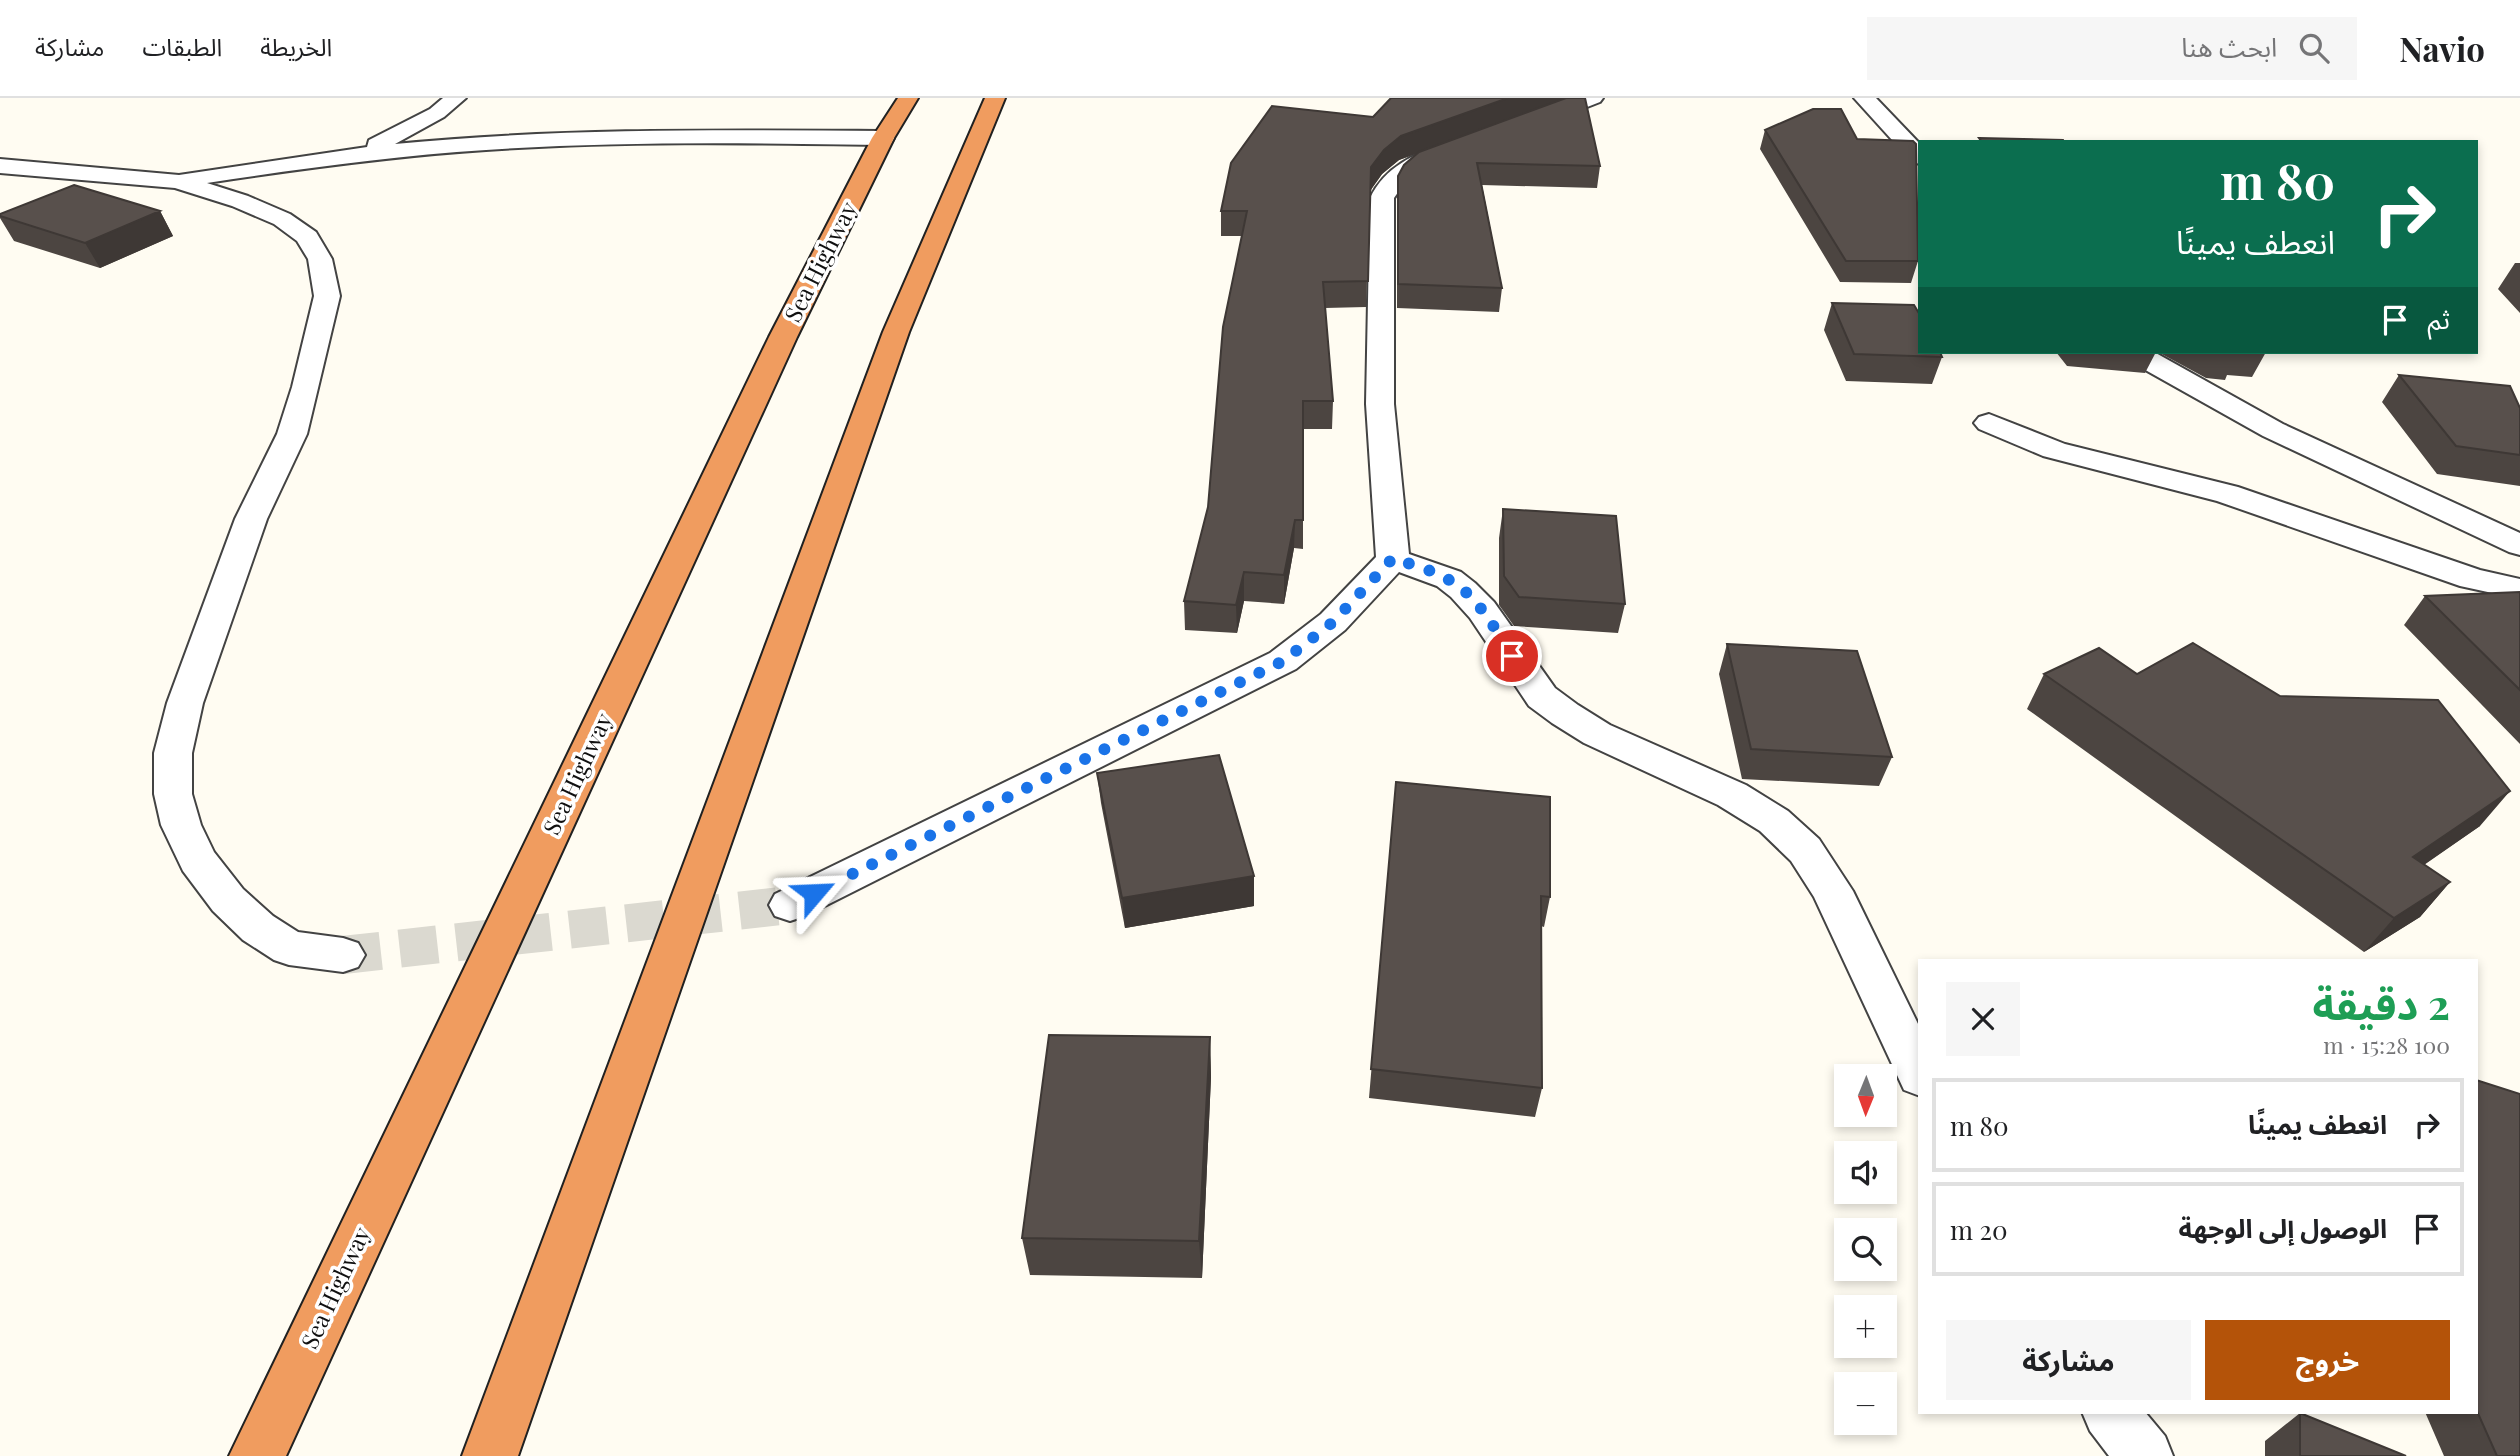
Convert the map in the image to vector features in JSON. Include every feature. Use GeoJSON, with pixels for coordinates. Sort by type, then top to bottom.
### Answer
{"type":"FeatureCollection","features":[{"type":"Feature","properties":{"kind":"highway","name":"Sea Highway"},"geometry":{"type":"LineString","coordinates":[[257,1456],[777,349],[883,138],[908,98]]}},
{"type":"Feature","properties":{"kind":"highway"},"geometry":{"type":"LineString","coordinates":[[490,1456],[892,345],[995,98]]}},
{"type":"Feature","properties":{"kind":"street"},"geometry":{"type":"LineString","coordinates":[[356,155],[424,121],[456,98]]}},
{"type":"Feature","properties":{"kind":"street"},"geometry":{"type":"LineString","coordinates":[[790,905],[1283,661],[1333,622],[1393,558],[1380,404],[1382,198],[1388,184],[1408,167],[1593,98]]}},
{"type":"Feature","properties":{"kind":"street"},"geometry":{"type":"LineString","coordinates":[[1864,98],[1918,155]]}},
{"type":"Feature","properties":{"kind":"street"},"geometry":{"type":"LineString","coordinates":[[0,166],[177,181],[356,155],[601,138],[883,138]]}},
{"type":"Feature","properties":{"kind":"street"},"geometry":{"type":"LineString","coordinates":[[177,181],[262,209],[307,237],[320,259],[327,296],[292,434],[251,519],[185,702],[173,753],[173,794],[181,825],[197,860],[229,900],[258,928],[289,948],[343,955]]}},
{"type":"Feature","properties":{"kind":"street"},"geometry":{"type":"LineString","coordinates":[[2138,354],[2273,430],[2520,545]]}},
{"type":"Feature","properties":{"kind":"street"},"geometry":{"type":"LineString","coordinates":[[1989,423],[2054,450],[2227,494],[2472,579],[2520,589]]}},
{"type":"Feature","properties":{"kind":"street"},"geometry":{"type":"LineString","coordinates":[[1393,558],[1449,579],[1462,590],[1482,610],[1542,697],[1565,715],[1597,734],[1732,795],[1774,821],[1805,850],[1832,891],[1918,1072]]}},
{"type":"Feature","properties":{"kind":"street"},"geometry":{"type":"LineString","coordinates":[[2111,1414],[2144,1456]]}},
{"type":"Feature","properties":{"kind":"building"},"geometry":{"type":"Polygon","coordinates":[[[1391,98],[1508,98],[1401,136],[1384,150],[1371,167],[1368,281],[1323,282],[1333,401],[1303,401],[1303,520],[1295,520],[1284,575],[1244,572],[1236,605],[1184,601],[1208,507],[1223,327],[1247,211],[1221,211],[1231,163],[1272,106],[1373,117],[1391,98]]]}},
{"type":"Feature","properties":{"kind":"building"},"geometry":{"type":"Polygon","coordinates":[[[1566,98],[1585,98],[1600,166],[1477,163],[1502,288],[1398,284],[1398,176],[1404,165],[1419,152],[1566,98]]]}},
{"type":"Feature","properties":{"kind":"building"},"geometry":{"type":"Polygon","coordinates":[[[1813,109],[1841,109],[1857,139],[1913,141],[1916,144],[1918,261],[1846,261],[1765,130],[1813,109]]]}},
{"type":"Feature","properties":{"kind":"building"},"geometry":{"type":"Polygon","coordinates":[[[1979,138],[2063,140],[1980,140],[1979,138]]]}},
{"type":"Feature","properties":{"kind":"building"},"geometry":{"type":"Polygon","coordinates":[[[74,185],[160,211],[85,243],[0,216],[74,185]]]}},
{"type":"Feature","properties":{"kind":"building"},"geometry":{"type":"Polygon","coordinates":[[[1832,303],[1914,305],[1918,312],[1918,354],[1941,354],[1942,357],[1854,354],[1832,303]]]}},
{"type":"Feature","properties":{"kind":"building"},"geometry":{"type":"Polygon","coordinates":[[[2399,375],[2510,386],[2520,408],[2520,455],[2456,446],[2399,375]]]}},
{"type":"Feature","properties":{"kind":"building"},"geometry":{"type":"Polygon","coordinates":[[[1503,509],[1616,516],[1625,604],[1519,597],[1504,576],[1503,509]]]}},
{"type":"Feature","properties":{"kind":"building"},"geometry":{"type":"Polygon","coordinates":[[[2520,592],[2520,690],[2425,596],[2520,592]]]}},
{"type":"Feature","properties":{"kind":"building"},"geometry":{"type":"Polygon","coordinates":[[[2193,643],[2280,696],[2438,700],[2510,791],[2413,857],[2450,882],[2394,918],[2044,674],[2099,648],[2137,674],[2193,643]]]}},
{"type":"Feature","properties":{"kind":"building"},"geometry":{"type":"Polygon","coordinates":[[[1727,644],[1857,651],[1892,757],[1751,749],[1727,644]]]}},
{"type":"Feature","properties":{"kind":"building"},"geometry":{"type":"Polygon","coordinates":[[[1219,755],[1254,876],[1122,898],[1097,773],[1219,755]]]}},
{"type":"Feature","properties":{"kind":"building"},"geometry":{"type":"Polygon","coordinates":[[[1396,782],[1550,797],[1550,897],[1541,896],[1542,1088],[1371,1069],[1396,782]]]}},
{"type":"Feature","properties":{"kind":"building"},"geometry":{"type":"Polygon","coordinates":[[[1049,1035],[1210,1037],[1199,1241],[1022,1238],[1049,1035]]]}},
{"type":"Feature","properties":{"kind":"building"},"geometry":{"type":"Polygon","coordinates":[[[2478,1081],[2520,1094],[2520,1456],[2497,1456],[2478,1413],[2478,1081]]]}},
{"type":"Feature","properties":{"kind":"building"},"geometry":{"type":"Polygon","coordinates":[[[2300,1414],[2302,1414],[2406,1456],[2300,1456],[2300,1414]]]}},
{"type":"Feature","properties":{"kind":"tunnel"},"geometry":{"type":"LineString","coordinates":[[343,955],[790,905]]}},
{"type":"Feature","properties":{"kind":"route"},"geometry":{"type":"LineString","coordinates":[[814,893],[1199,705],[1283,661],[1333,622],[1393,558],[1449,579],[1482,610],[1512,656]]}}]}
